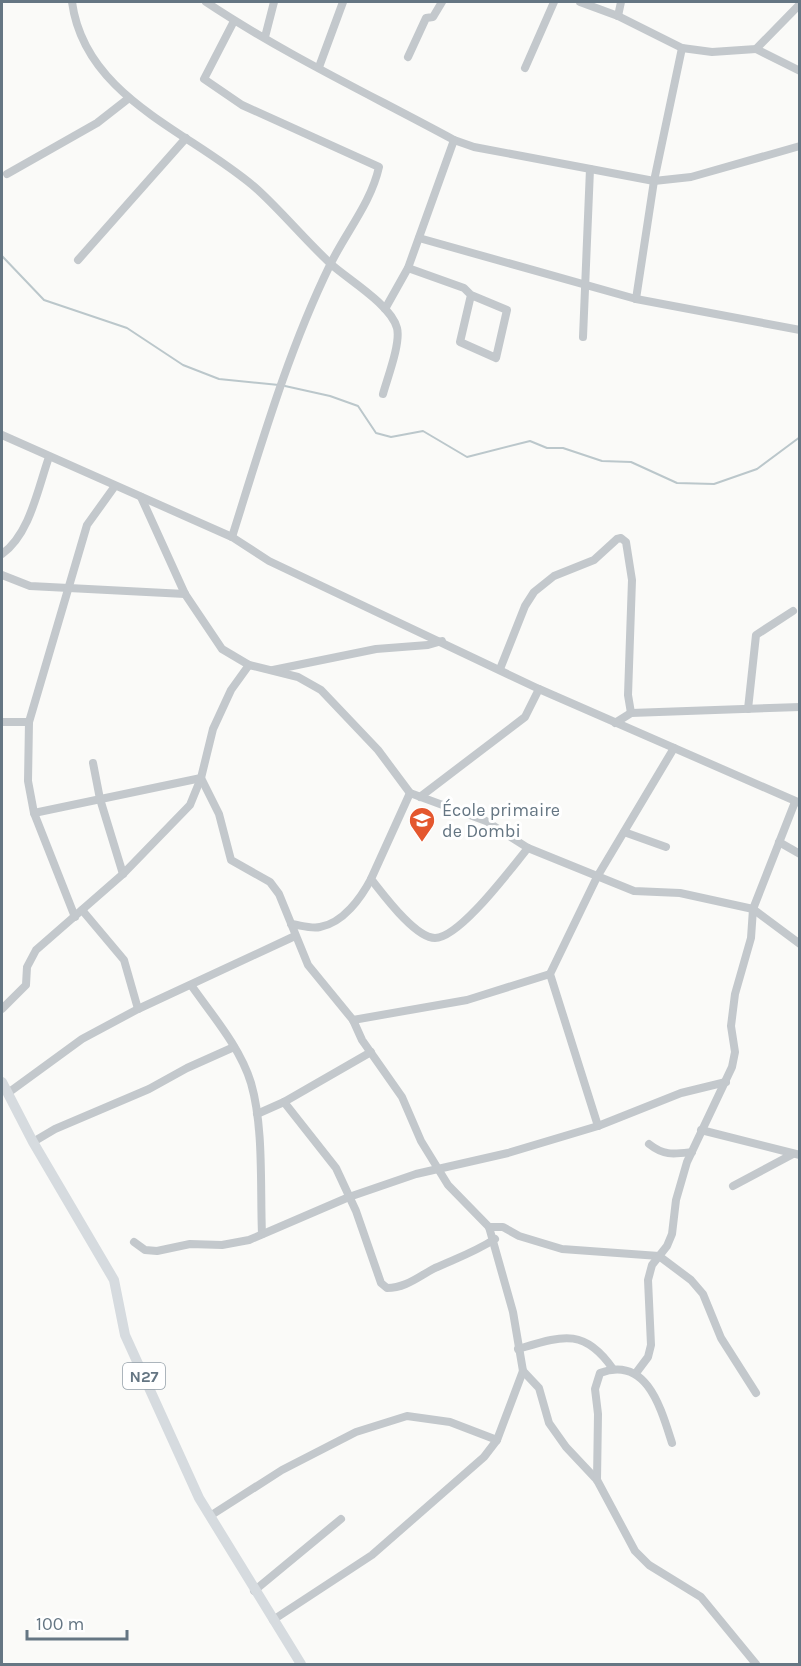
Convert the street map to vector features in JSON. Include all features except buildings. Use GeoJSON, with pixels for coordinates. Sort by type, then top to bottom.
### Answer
{"type":"FeatureCollection","features":[{"type":"Feature","properties":{"kind":"main road","name":"N27"},"geometry":{"type":"LineString","coordinates":[[2,1082],[33,1142],[114,1280],[125,1335],[210,1516],[301,1665]]}},
{"type":"Feature","properties":{"kind":"street"},"geometry":{"type":"LineString","coordinates":[[72,2],[83,44],[104,74],[129,98],[257,190],[331,264],[385,309],[397,327],[397,334],[383,394]]}},
{"type":"Feature","properties":{"kind":"street"},"geometry":{"type":"LineString","coordinates":[[206,2],[234,21],[319,67],[454,140],[474,147],[654,181],[692,177],[800,146]]}},
{"type":"Feature","properties":{"kind":"street"},"geometry":{"type":"LineString","coordinates":[[265,37],[274,2]]}},
{"type":"Feature","properties":{"kind":"street"},"geometry":{"type":"LineString","coordinates":[[319,67],[343,2]]}},
{"type":"Feature","properties":{"kind":"street"},"geometry":{"type":"LineString","coordinates":[[408,57],[426,18],[433,17],[442,2]]}},
{"type":"Feature","properties":{"kind":"street"},"geometry":{"type":"LineString","coordinates":[[525,68],[554,2]]}},
{"type":"Feature","properties":{"kind":"street"},"geometry":{"type":"LineString","coordinates":[[580,2],[618,16],[682,48],[724,52],[756,49],[800,71]]}},
{"type":"Feature","properties":{"kind":"street"},"geometry":{"type":"LineString","coordinates":[[618,16],[621,2]]}},
{"type":"Feature","properties":{"kind":"street"},"geometry":{"type":"LineString","coordinates":[[756,49],[800,3]]}},
{"type":"Feature","properties":{"kind":"street"},"geometry":{"type":"LineString","coordinates":[[232,537],[279,390],[331,264],[375,183],[379,167],[242,105],[204,79],[234,21]]}},
{"type":"Feature","properties":{"kind":"street"},"geometry":{"type":"LineString","coordinates":[[636,299],[654,181],[682,48]]}},
{"type":"Feature","properties":{"kind":"street"},"geometry":{"type":"LineString","coordinates":[[7,174],[97,123],[129,98]]}},
{"type":"Feature","properties":{"kind":"street"},"geometry":{"type":"LineString","coordinates":[[78,260],[186,138]]}},
{"type":"Feature","properties":{"kind":"street"},"geometry":{"type":"LineString","coordinates":[[385,309],[408,268],[454,140]]}},
{"type":"Feature","properties":{"kind":"street"},"geometry":{"type":"LineString","coordinates":[[583,337],[587,285],[590,169]]}},
{"type":"Feature","properties":{"kind":"street"},"geometry":{"type":"LineString","coordinates":[[419,238],[636,299],[800,330]]}},
{"type":"Feature","properties":{"kind":"street"},"geometry":{"type":"LineString","coordinates":[[408,268],[464,288],[471,295],[507,310],[496,358],[460,342],[471,295]]}},
{"type":"Feature","properties":{"kind":"street"},"geometry":{"type":"LineString","coordinates":[[2,435],[232,537],[269,561],[615,723],[797,803],[753,909],[751,938],[735,994],[731,1026],[735,1052],[726,1082],[692,1152],[676,1200],[672,1234],[652,1265],[648,1280],[651,1345],[648,1357],[636,1373]]}},
{"type":"Feature","properties":{"kind":"street"},"geometry":{"type":"LineString","coordinates":[[2,554],[14,542],[29,516],[49,457]]}},
{"type":"Feature","properties":{"kind":"street"},"geometry":{"type":"LineString","coordinates":[[75,916],[34,813],[28,781],[29,722],[66,589],[87,525],[115,486]]}},
{"type":"Feature","properties":{"kind":"street"},"geometry":{"type":"LineString","coordinates":[[141,497],[185,594],[222,649],[249,665],[298,677],[321,690],[378,750],[411,793],[486,821],[528,848],[634,891],[680,893],[753,909],[800,944]]}},
{"type":"Feature","properties":{"kind":"street"},"geometry":{"type":"LineString","coordinates":[[500,669],[525,606],[534,592],[554,576],[594,560],[621,538],[626,542],[632,580],[628,695],[631,713]]}},
{"type":"Feature","properties":{"kind":"street"},"geometry":{"type":"LineString","coordinates":[[2,575],[30,586],[185,594]]}},
{"type":"Feature","properties":{"kind":"street"},"geometry":{"type":"LineString","coordinates":[[748,710],[756,635],[793,611]]}},
{"type":"Feature","properties":{"kind":"street"},"geometry":{"type":"LineString","coordinates":[[270,670],[376,649],[428,645],[442,641]]}},
{"type":"Feature","properties":{"kind":"street"},"geometry":{"type":"LineString","coordinates":[[2,1009],[26,985],[27,967],[36,951],[123,874],[190,805],[201,778],[213,729],[231,690],[249,665]]}},
{"type":"Feature","properties":{"kind":"street"},"geometry":{"type":"LineString","coordinates":[[420,797],[525,717],[539,688]]}},
{"type":"Feature","properties":{"kind":"street"},"geometry":{"type":"LineString","coordinates":[[615,723],[631,713],[800,707]]}},
{"type":"Feature","properties":{"kind":"street"},"geometry":{"type":"LineString","coordinates":[[2,722],[29,722]]}},
{"type":"Feature","properties":{"kind":"street"},"geometry":{"type":"LineString","coordinates":[[598,1126],[550,974],[597,877],[674,748]]}},
{"type":"Feature","properties":{"kind":"street"},"geometry":{"type":"LineString","coordinates":[[93,764],[100,799],[123,874]]}},
{"type":"Feature","properties":{"kind":"street"},"geometry":{"type":"LineString","coordinates":[[34,813],[201,778]]}},
{"type":"Feature","properties":{"kind":"street"},"geometry":{"type":"LineString","coordinates":[[201,778],[219,814],[231,860],[270,882],[279,894],[308,965],[353,1020],[371,1052],[402,1097],[422,1141],[448,1185],[489,1227],[495,1239],[513,1312],[523,1371],[539,1388],[549,1423],[566,1447],[597,1480],[635,1551],[649,1565],[701,1597],[756,1665]]}},
{"type":"Feature","properties":{"kind":"street"},"geometry":{"type":"LineString","coordinates":[[291,924],[318,928],[330,923],[358,901],[372,879],[411,793]]}},
{"type":"Feature","properties":{"kind":"street"},"geometry":{"type":"LineString","coordinates":[[624,832],[666,847]]}},
{"type":"Feature","properties":{"kind":"street"},"geometry":{"type":"LineString","coordinates":[[779,842],[800,854]]}},
{"type":"Feature","properties":{"kind":"street"},"geometry":{"type":"LineString","coordinates":[[372,879],[395,910],[427,936],[436,938],[445,935],[481,906],[528,848]]}},
{"type":"Feature","properties":{"kind":"street"},"geometry":{"type":"LineString","coordinates":[[82,910],[124,960],[138,1009]]}},
{"type":"Feature","properties":{"kind":"street"},"geometry":{"type":"LineString","coordinates":[[8,1093],[82,1039],[138,1009],[295,936]]}},
{"type":"Feature","properties":{"kind":"street"},"geometry":{"type":"LineString","coordinates":[[353,1020],[467,1000],[550,974]]}},
{"type":"Feature","properties":{"kind":"street"},"geometry":{"type":"LineString","coordinates":[[190,985],[234,1047],[250,1081],[257,1114],[262,1234]]}},
{"type":"Feature","properties":{"kind":"street"},"geometry":{"type":"LineString","coordinates":[[33,1142],[55,1129],[149,1089],[187,1068],[234,1047]]}},
{"type":"Feature","properties":{"kind":"street"},"geometry":{"type":"LineString","coordinates":[[257,1114],[284,1102],[371,1052]]}},
{"type":"Feature","properties":{"kind":"street"},"geometry":{"type":"LineString","coordinates":[[134,1242],[145,1250],[157,1251],[190,1244],[236,1243],[349,1197],[437,1168],[467,1164],[598,1126],[681,1093],[726,1082]]}},
{"type":"Feature","properties":{"kind":"street"},"geometry":{"type":"LineString","coordinates":[[284,1102],[336,1168],[381,1283],[387,1288],[413,1281],[432,1269],[469,1256],[495,1239]]}},
{"type":"Feature","properties":{"kind":"street"},"geometry":{"type":"LineString","coordinates":[[701,1130],[796,1155]]}},
{"type":"Feature","properties":{"kind":"street"},"geometry":{"type":"LineString","coordinates":[[649,1144],[659,1152],[670,1155],[692,1152]]}},
{"type":"Feature","properties":{"kind":"street"},"geometry":{"type":"LineString","coordinates":[[733,1186],[796,1155]]}},
{"type":"Feature","properties":{"kind":"street"},"geometry":{"type":"LineString","coordinates":[[489,1227],[503,1227],[519,1236],[562,1249],[659,1256],[691,1280],[703,1294],[721,1338],[756,1393]]}},
{"type":"Feature","properties":{"kind":"street"},"geometry":{"type":"LineString","coordinates":[[518,1349],[558,1337],[577,1338],[590,1343],[613,1369]]}},
{"type":"Feature","properties":{"kind":"street"},"geometry":{"type":"LineString","coordinates":[[597,1480],[595,1382],[600,1373],[613,1369],[636,1373],[644,1381],[663,1413],[672,1443]]}},
{"type":"Feature","properties":{"kind":"street"},"geometry":{"type":"LineString","coordinates":[[273,1620],[372,1555],[469,1470],[497,1440],[523,1371]]}},
{"type":"Feature","properties":{"kind":"street"},"geometry":{"type":"LineString","coordinates":[[210,1516],[282,1470],[356,1432],[407,1416],[450,1422],[497,1440]]}},
{"type":"Feature","properties":{"kind":"street"},"geometry":{"type":"LineString","coordinates":[[254,1590],[340,1519]]}},
{"type":"Feature","properties":{"kind":"waterway"},"geometry":{"type":"LineString","coordinates":[[2,256],[44,300],[127,328],[183,365],[219,379],[279,385]]}},
{"type":"Feature","properties":{"kind":"waterway"},"geometry":{"type":"LineString","coordinates":[[285,386],[330,396],[358,406],[376,433],[391,437],[423,431],[467,457],[530,441],[547,448],[563,448],[602,461],[631,462],[677,483],[714,484],[757,469],[800,437]]}},
{"type":"Feature","properties":{"kind":"place","name":"École primaire de Dombi"},"geometry":{"type":"Point","coordinates":[422,843]}}]}
